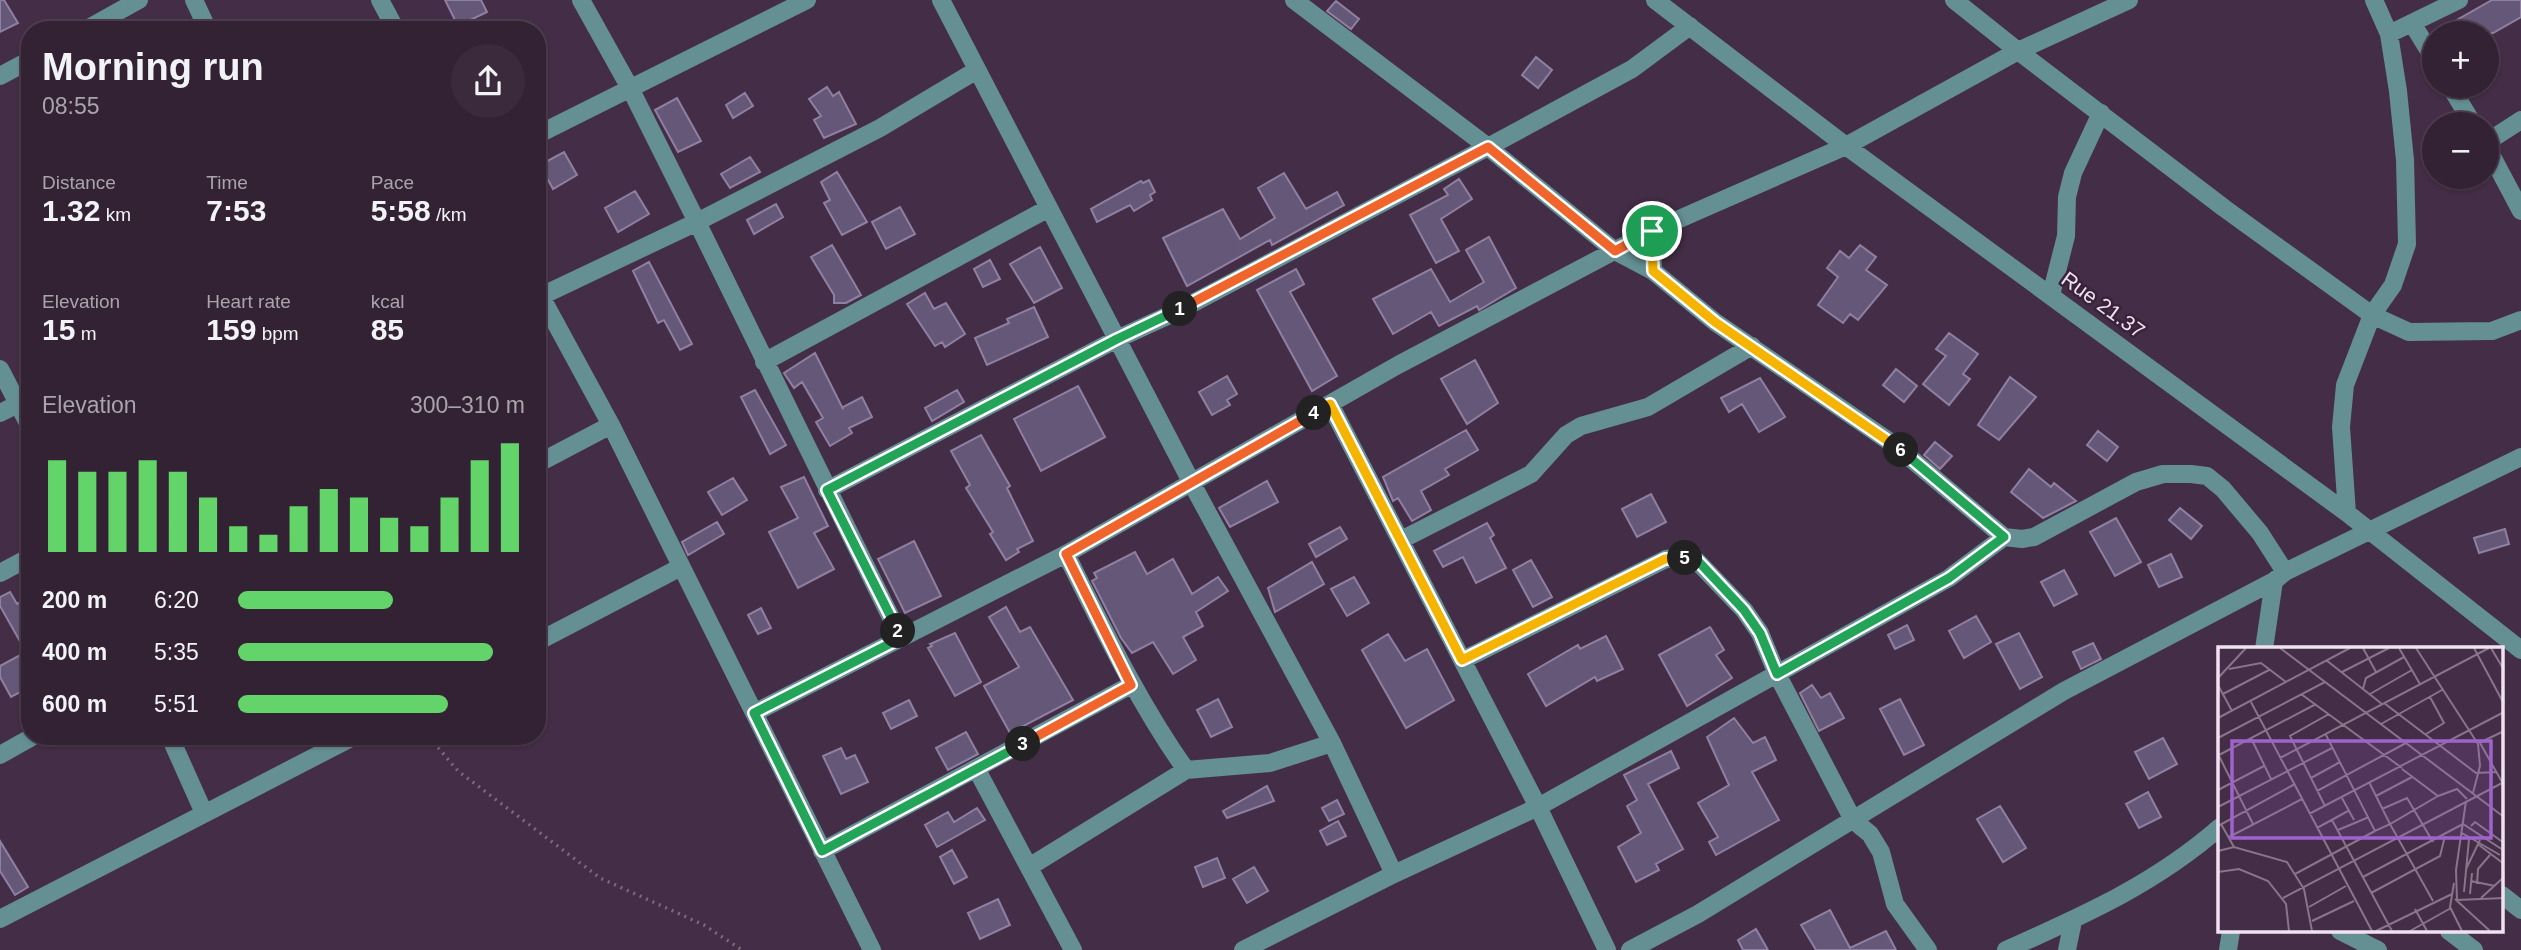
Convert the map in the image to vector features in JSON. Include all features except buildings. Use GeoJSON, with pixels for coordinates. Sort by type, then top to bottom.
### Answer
{"type":"FeatureCollection","features":[{"type":"Feature","properties":{"kind":"street"},"geometry":{"type":"LineString","coordinates":[[101,21],[139,0]]}},
{"type":"Feature","properties":{"kind":"street"},"geometry":{"type":"LineString","coordinates":[[194,0],[204,21]]}},
{"type":"Feature","properties":{"kind":"street"},"geometry":{"type":"LineString","coordinates":[[380,0],[391,21]]}},
{"type":"Feature","properties":{"kind":"street"},"geometry":{"type":"LineString","coordinates":[[581,0],[697,222],[901,638]]}},
{"type":"Feature","properties":{"kind":"street"},"geometry":{"type":"LineString","coordinates":[[546,130],[807,0]]}},
{"type":"Feature","properties":{"kind":"street"},"geometry":{"type":"LineString","coordinates":[[941,0],[1191,482],[1332,743],[1394,874]]}},
{"type":"Feature","properties":{"kind":"street"},"geometry":{"type":"LineString","coordinates":[[1294,0],[1488,147],[1615,251],[1653,271],[1715,322],[1896,446],[2004,537],[2022,540],[2034,537],[2136,482],[2163,474],[2207,476],[2223,489],[2260,533],[2280,576],[2264,647]]}},
{"type":"Feature","properties":{"kind":"street","name":"Rue 21.37"},"geometry":{"type":"LineString","coordinates":[[1655,0],[1846,146],[2347,513],[2519,645]]}},
{"type":"Feature","properties":{"kind":"street"},"geometry":{"type":"LineString","coordinates":[[1954,0],[2224,208],[2372,315],[2409,332],[2492,331],[2521,320]]}},
{"type":"Feature","properties":{"kind":"street"},"geometry":{"type":"LineString","coordinates":[[754,713],[1066,554],[1398,365],[1652,231],[1846,146],[2018,51],[2129,0]]}},
{"type":"Feature","properties":{"kind":"street"},"geometry":{"type":"LineString","coordinates":[[2347,513],[2341,427],[2345,385],[2372,315],[2393,285],[2407,244],[2405,160],[2398,91],[2389,34],[2374,0]]}},
{"type":"Feature","properties":{"kind":"street"},"geometry":{"type":"LineString","coordinates":[[2389,34],[2459,0]]}},
{"type":"Feature","properties":{"kind":"street"},"geometry":{"type":"LineString","coordinates":[[2412,23],[2422,39]]}},
{"type":"Feature","properties":{"kind":"street"},"geometry":{"type":"LineString","coordinates":[[827,490],[1488,147],[1632,69],[1690,26]]}},
{"type":"Feature","properties":{"kind":"street"},"geometry":{"type":"LineString","coordinates":[[0,76],[21,65]]}},
{"type":"Feature","properties":{"kind":"street"},"geometry":{"type":"LineString","coordinates":[[546,290],[697,222],[880,128],[977,70]]}},
{"type":"Feature","properties":{"kind":"street"},"geometry":{"type":"LineString","coordinates":[[2051,295],[2066,236],[2067,197],[2073,173],[2101,113]]}},
{"type":"Feature","properties":{"kind":"street"},"geometry":{"type":"LineString","coordinates":[[2499,136],[2521,120]]}},
{"type":"Feature","properties":{"kind":"street"},"geometry":{"type":"LineString","coordinates":[[2499,168],[2521,211]]}},
{"type":"Feature","properties":{"kind":"street"},"geometry":{"type":"LineString","coordinates":[[764,362],[1049,208]]}},
{"type":"Feature","properties":{"kind":"street"},"geometry":{"type":"LineString","coordinates":[[1652,231],[1653,271]]}},
{"type":"Feature","properties":{"kind":"street"},"geometry":{"type":"LineString","coordinates":[[546,308],[611,425],[872,950]]}},
{"type":"Feature","properties":{"kind":"street"},"geometry":{"type":"LineString","coordinates":[[1401,540],[1531,474],[1566,435],[1581,426],[1648,407],[1752,346]]}},
{"type":"Feature","properties":{"kind":"street"},"geometry":{"type":"LineString","coordinates":[[0,369],[21,396]]}},
{"type":"Feature","properties":{"kind":"street"},"geometry":{"type":"LineString","coordinates":[[0,413],[21,402]]}},
{"type":"Feature","properties":{"kind":"street"},"geometry":{"type":"LineString","coordinates":[[1330,404],[1538,807],[1607,950]]}},
{"type":"Feature","properties":{"kind":"street"},"geometry":{"type":"LineString","coordinates":[[546,459],[611,425]]}},
{"type":"Feature","properties":{"kind":"street"},"geometry":{"type":"LineString","coordinates":[[1630,950],[1698,914],[2064,691],[2280,576],[2521,457]]}},
{"type":"Feature","properties":{"kind":"street"},"geometry":{"type":"LineString","coordinates":[[1242,950],[1394,874],[1538,807],[1949,578],[2004,537]]}},
{"type":"Feature","properties":{"kind":"street"},"geometry":{"type":"LineString","coordinates":[[1066,554],[1131,685],[1186,770]]}},
{"type":"Feature","properties":{"kind":"street"},"geometry":{"type":"LineString","coordinates":[[1462,660],[1665,559],[1682,557],[1698,561],[1744,610],[1760,633],[1777,674],[1853,820],[1870,834],[1881,852],[1895,904],[1928,950]]}},
{"type":"Feature","properties":{"kind":"street"},"geometry":{"type":"LineString","coordinates":[[0,573],[21,562]]}},
{"type":"Feature","properties":{"kind":"street"},"geometry":{"type":"LineString","coordinates":[[546,637],[681,567]]}},
{"type":"Feature","properties":{"kind":"street"},"geometry":{"type":"LineString","coordinates":[[822,851],[1131,685]]}},
{"type":"Feature","properties":{"kind":"street"},"geometry":{"type":"LineString","coordinates":[[1,753],[21,743]]}},
{"type":"Feature","properties":{"kind":"street"},"geometry":{"type":"LineString","coordinates":[[1029,867],[1186,770],[1270,763],[1332,743]]}},
{"type":"Feature","properties":{"kind":"street"},"geometry":{"type":"LineString","coordinates":[[174,745],[204,814]]}},
{"type":"Feature","properties":{"kind":"street"},"geometry":{"type":"LineString","coordinates":[[0,919],[338,745]]}},
{"type":"Feature","properties":{"kind":"street"},"geometry":{"type":"LineString","coordinates":[[977,770],[1073,950]]}},
{"type":"Feature","properties":{"kind":"street"},"geometry":{"type":"LineString","coordinates":[[2006,950],[2073,921],[2138,887],[2218,829]]}},
{"type":"Feature","properties":{"kind":"street"},"geometry":{"type":"LineString","coordinates":[[2504,897],[2521,910]]}},
{"type":"Feature","properties":{"kind":"street"},"geometry":{"type":"LineString","coordinates":[[2067,950],[2073,921]]}},
{"type":"Feature","properties":{"kind":"street"},"geometry":{"type":"LineString","coordinates":[[2228,950],[2231,932]]}},
{"type":"Feature","properties":{"kind":"street"},"geometry":{"type":"LineString","coordinates":[[2342,932],[2378,950]]}},
{"type":"Feature","properties":{"kind":"street"},"geometry":{"type":"LineString","coordinates":[[2450,932],[2473,950]]}},
{"type":"Feature","properties":{"kind":"path"},"geometry":{"type":"LineString","coordinates":[[436,745],[458,771],[600,878],[704,925],[742,950]]}},
{"type":"Feature","properties":{"kind":"route"},"geometry":{"type":"LineString","coordinates":[[1488,147],[1615,251],[1652,231],[1653,271],[1715,322],[1896,446],[2004,537],[1949,578],[1777,674],[1760,633],[1744,610],[1698,561],[1682,557],[1665,559],[1462,660],[1330,404],[1066,554],[1131,685],[822,851],[754,713],[901,638],[827,490],[1488,147]]}}]}
